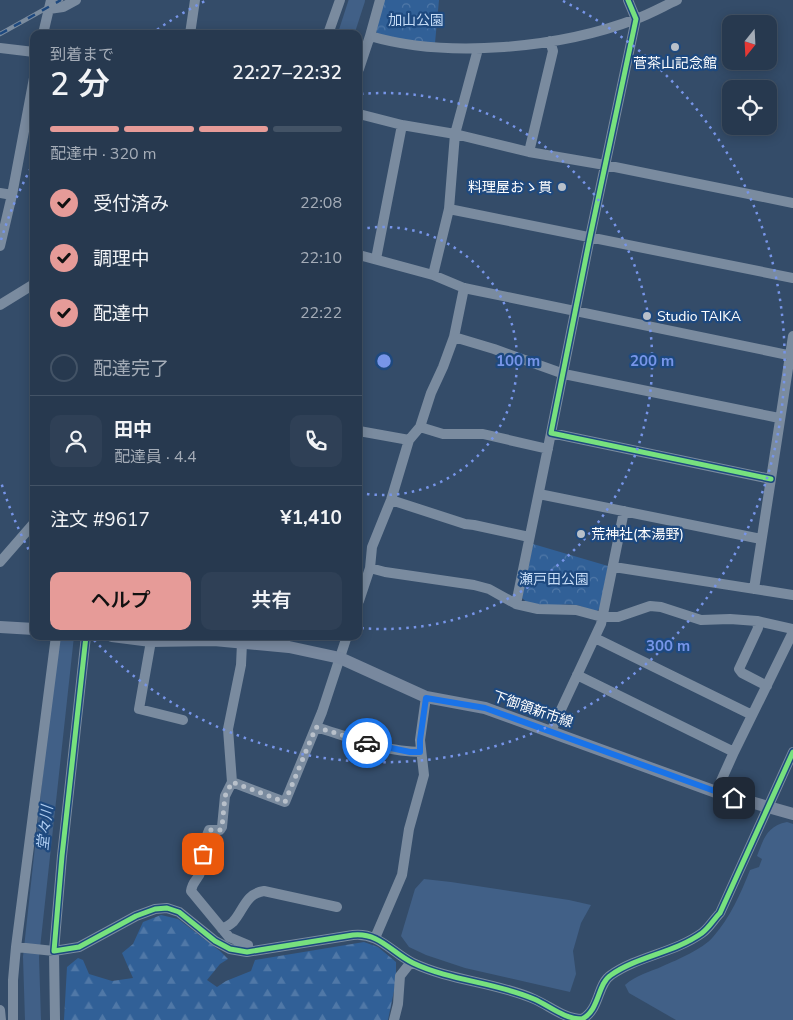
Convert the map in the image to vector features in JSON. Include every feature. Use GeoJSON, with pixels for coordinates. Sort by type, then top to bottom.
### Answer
{"type":"FeatureCollection","features":[{"type":"Feature","properties":{"kind":"main road"},"geometry":{"type":"LineString","coordinates":[[0,627],[30,629]]}},
{"type":"Feature","properties":{"kind":"main road","name":"下御領新市線"},"geometry":{"type":"LineString","coordinates":[[143,640],[159,640]]}},
{"type":"Feature","properties":{"kind":"main road","name":"下御領新市線"},"geometry":{"type":"LineString","coordinates":[[225,640],[289,648],[340,658],[426,698],[485,708],[716,792],[793,814]]}},
{"type":"Feature","properties":{"kind":"street"},"geometry":{"type":"LineString","coordinates":[[44,30],[50,5],[63,7],[76,0]]}},
{"type":"Feature","properties":{"kind":"street"},"geometry":{"type":"LineString","coordinates":[[191,30],[195,0]]}},
{"type":"Feature","properties":{"kind":"street"},"geometry":{"type":"LineString","coordinates":[[332,30],[340,0]]}},
{"type":"Feature","properties":{"kind":"street"},"geometry":{"type":"LineString","coordinates":[[362,60],[380,0]]}},
{"type":"Feature","properties":{"kind":"street"},"geometry":{"type":"LineString","coordinates":[[516,604],[636,19],[628,0]]}},
{"type":"Feature","properties":{"kind":"street"},"geometry":{"type":"LineString","coordinates":[[370,36],[385,41],[450,49],[512,47],[595,32],[636,19],[677,0]]}},
{"type":"Feature","properties":{"kind":"street"},"geometry":{"type":"LineString","coordinates":[[529,152],[553,51],[550,41]]}},
{"type":"Feature","properties":{"kind":"street"},"geometry":{"type":"LineString","coordinates":[[0,48],[30,52]]}},
{"type":"Feature","properties":{"kind":"street"},"geometry":{"type":"LineString","coordinates":[[433,275],[449,210],[456,134],[478,49]]}},
{"type":"Feature","properties":{"kind":"street"},"geometry":{"type":"LineString","coordinates":[[0,246],[12,195],[30,99]]}},
{"type":"Feature","properties":{"kind":"street"},"geometry":{"type":"LineString","coordinates":[[362,115],[402,125],[456,134],[529,152],[605,165],[793,203]]}},
{"type":"Feature","properties":{"kind":"street"},"geometry":{"type":"LineString","coordinates":[[376,258],[402,125]]}},
{"type":"Feature","properties":{"kind":"street"},"geometry":{"type":"LineString","coordinates":[[0,193],[12,195]]}},
{"type":"Feature","properties":{"kind":"street"},"geometry":{"type":"LineString","coordinates":[[449,210],[793,278]]}},
{"type":"Feature","properties":{"kind":"street"},"geometry":{"type":"LineString","coordinates":[[362,256],[433,275],[464,288],[792,355]]}},
{"type":"Feature","properties":{"kind":"street"},"geometry":{"type":"LineString","coordinates":[[0,305],[30,286]]}},
{"type":"Feature","properties":{"kind":"street"},"geometry":{"type":"LineString","coordinates":[[362,593],[370,568],[372,547],[391,500],[409,440],[420,428],[430,393],[443,367],[454,337],[464,288]]}},
{"type":"Feature","properties":{"kind":"street"},"geometry":{"type":"LineString","coordinates":[[754,589],[779,418],[792,355],[793,336]]}},
{"type":"Feature","properties":{"kind":"street"},"geometry":{"type":"LineString","coordinates":[[454,337],[564,374],[779,418]]}},
{"type":"Feature","properties":{"kind":"street"},"geometry":{"type":"LineString","coordinates":[[420,428],[443,434],[483,434],[548,448]]}},
{"type":"Feature","properties":{"kind":"street"},"geometry":{"type":"LineString","coordinates":[[362,431],[409,440]]}},
{"type":"Feature","properties":{"kind":"street"},"geometry":{"type":"LineString","coordinates":[[551,433],[771,479]]}},
{"type":"Feature","properties":{"kind":"street"},"geometry":{"type":"LineString","coordinates":[[539,494],[761,539]]}},
{"type":"Feature","properties":{"kind":"street"},"geometry":{"type":"LineString","coordinates":[[391,500],[465,524],[529,537]]}},
{"type":"Feature","properties":{"kind":"street"},"geometry":{"type":"LineString","coordinates":[[551,731],[601,624],[614,568],[624,511]]}},
{"type":"Feature","properties":{"kind":"street"},"geometry":{"type":"LineString","coordinates":[[0,562],[30,528]]}},
{"type":"Feature","properties":{"kind":"street"},"geometry":{"type":"LineString","coordinates":[[370,568],[385,572],[474,585],[489,589],[516,604],[538,609],[576,610],[602,617],[618,617],[650,606],[661,607],[700,620],[730,619],[757,621],[793,630],[716,792]]}},
{"type":"Feature","properties":{"kind":"street"},"geometry":{"type":"LineString","coordinates":[[614,568],[793,595]]}},
{"type":"Feature","properties":{"kind":"street"},"geometry":{"type":"LineString","coordinates":[[757,621],[758,628],[739,669],[742,673],[767,686]]}},
{"type":"Feature","properties":{"kind":"street"},"geometry":{"type":"LineString","coordinates":[[594,638],[752,715]]}},
{"type":"Feature","properties":{"kind":"street"},"geometry":{"type":"LineString","coordinates":[[13,1020],[13,980],[19,948],[56,640]]}},
{"type":"Feature","properties":{"kind":"street"},"geometry":{"type":"LineString","coordinates":[[55,1020],[55,951],[62,856],[86,640]]}},
{"type":"Feature","properties":{"kind":"street"},"geometry":{"type":"LineString","coordinates":[[232,782],[285,802],[322,712],[346,640]]}},
{"type":"Feature","properties":{"kind":"street"},"geometry":{"type":"LineString","coordinates":[[151,641],[139,709],[184,720]]}},
{"type":"Feature","properties":{"kind":"street"},"geometry":{"type":"LineString","coordinates":[[242,643],[241,665],[228,729],[232,782],[225,796],[222,827],[220,830],[209,830],[205,838],[201,870],[192,883],[191,891],[229,937],[248,945],[247,952]]}},
{"type":"Feature","properties":{"kind":"street"},"geometry":{"type":"LineString","coordinates":[[577,675],[734,752]]}},
{"type":"Feature","properties":{"kind":"street"},"geometry":{"type":"LineString","coordinates":[[375,938],[402,875],[409,830],[424,775],[420,740],[426,698]]}},
{"type":"Feature","properties":{"kind":"street"},"geometry":{"type":"LineString","coordinates":[[316,727],[375,745],[410,752],[420,752]]}},
{"type":"Feature","properties":{"kind":"street"},"geometry":{"type":"LineString","coordinates":[[19,948],[55,951],[79,947],[136,916],[155,909],[167,908],[179,912],[222,945],[230,949],[247,952],[360,934],[375,938],[411,962],[430,970],[529,997],[568,1018],[582,1020],[590,1014],[608,977],[624,966],[683,944],[703,932],[720,913],[793,752]]}},
{"type":"Feature","properties":{"kind":"street"},"geometry":{"type":"LineString","coordinates":[[222,929],[232,923],[250,897],[257,892],[264,891],[337,907]]}},
{"type":"Feature","properties":{"kind":"street"},"geometry":{"type":"LineString","coordinates":[[394,1020],[398,1004],[400,976],[411,962]]}},
{"type":"Feature","properties":{"kind":"street"},"geometry":{"type":"LineString","coordinates":[[0,1010],[1,1020]]}},
{"type":"Feature","properties":{"kind":"green space","name":"加山公園"},"geometry":{"type":"Polygon","coordinates":[[[382,0],[439,0],[435,43],[380,37],[374,29],[382,0]]]}},
{"type":"Feature","properties":{"kind":"green space","name":"瀬戸田公園"},"geometry":{"type":"Polygon","coordinates":[[[533,544],[608,566],[600,608],[596,612],[569,604],[534,605],[522,598],[533,544]]]}},
{"type":"Feature","properties":{"kind":"green space"},"geometry":{"type":"Polygon","coordinates":[[[161,915],[178,919],[228,959],[220,964],[207,980],[217,987],[226,981],[251,971],[255,960],[364,942],[378,947],[396,962],[396,981],[388,1020],[64,1020],[67,967],[78,958],[83,960],[89,974],[112,981],[133,978],[122,953],[133,944],[143,922],[161,915]]]}},
{"type":"Feature","properties":{"kind":"shaded area"},"geometry":{"type":"Polygon","coordinates":[[[787,822],[793,824],[793,1020],[676,1020],[629,993],[625,985],[638,976],[690,954],[713,937],[730,914],[750,870],[759,867],[762,859],[757,856],[767,834],[775,826],[787,822]]]}},
{"type":"Feature","properties":{"kind":"shaded area"},"geometry":{"type":"Polygon","coordinates":[[[424,879],[569,900],[591,905],[581,923],[573,951],[576,974],[570,992],[465,968],[426,955],[409,947],[401,936],[415,889],[424,879]]]}},
{"type":"Feature","properties":{"kind":"waterway","name":"堂々川"},"geometry":{"type":"LineString","coordinates":[[347,30],[357,0]]}},
{"type":"Feature","properties":{"kind":"waterway","name":"堂々川"},"geometry":{"type":"LineString","coordinates":[[33,1020],[31,957],[66,640]]}},
{"type":"Feature","properties":{"kind":"railway"},"geometry":{"type":"LineString","coordinates":[[0,34],[61,0]]}},
{"type":"Feature","properties":{"kind":"cycle path"},"geometry":{"type":"LineString","coordinates":[[628,0],[636,19],[551,433],[771,479]]}},
{"type":"Feature","properties":{"kind":"cycle path"},"geometry":{"type":"LineString","coordinates":[[86,640],[62,856],[54,951],[79,947],[136,916],[155,909],[167,908],[179,912],[215,941],[230,949],[247,952],[353,935],[370,937],[385,944],[405,959],[428,969],[519,993],[563,1015],[582,1019],[592,1010],[603,984],[611,975],[633,963],[691,940],[705,931],[720,913],[793,752]]}},
{"type":"Feature","properties":{"kind":"way so far"},"geometry":{"type":"LineString","coordinates":[[203,854],[205,838],[209,830],[220,830],[222,827],[225,796],[232,782],[285,802],[316,727],[367,743]]}},
{"type":"Feature","properties":{"kind":"place","name":"菅茶山記念館"},"geometry":{"type":"Point","coordinates":[675,47]}},
{"type":"Feature","properties":{"kind":"place","name":"料理屋おゝ貫"},"geometry":{"type":"Point","coordinates":[562,187]}},
{"type":"Feature","properties":{"kind":"place","name":"Studio TAIKA"},"geometry":{"type":"Point","coordinates":[647,316]}},
{"type":"Feature","properties":{"kind":"place","name":"荒神社(本湯野)"},"geometry":{"type":"Point","coordinates":[581,534]}},
{"type":"Feature","properties":{"kind":"route"},"geometry":{"type":"LineString","coordinates":[[367,743],[410,752],[420,752],[426,698],[485,708],[523,720],[734,798]]}}]}
